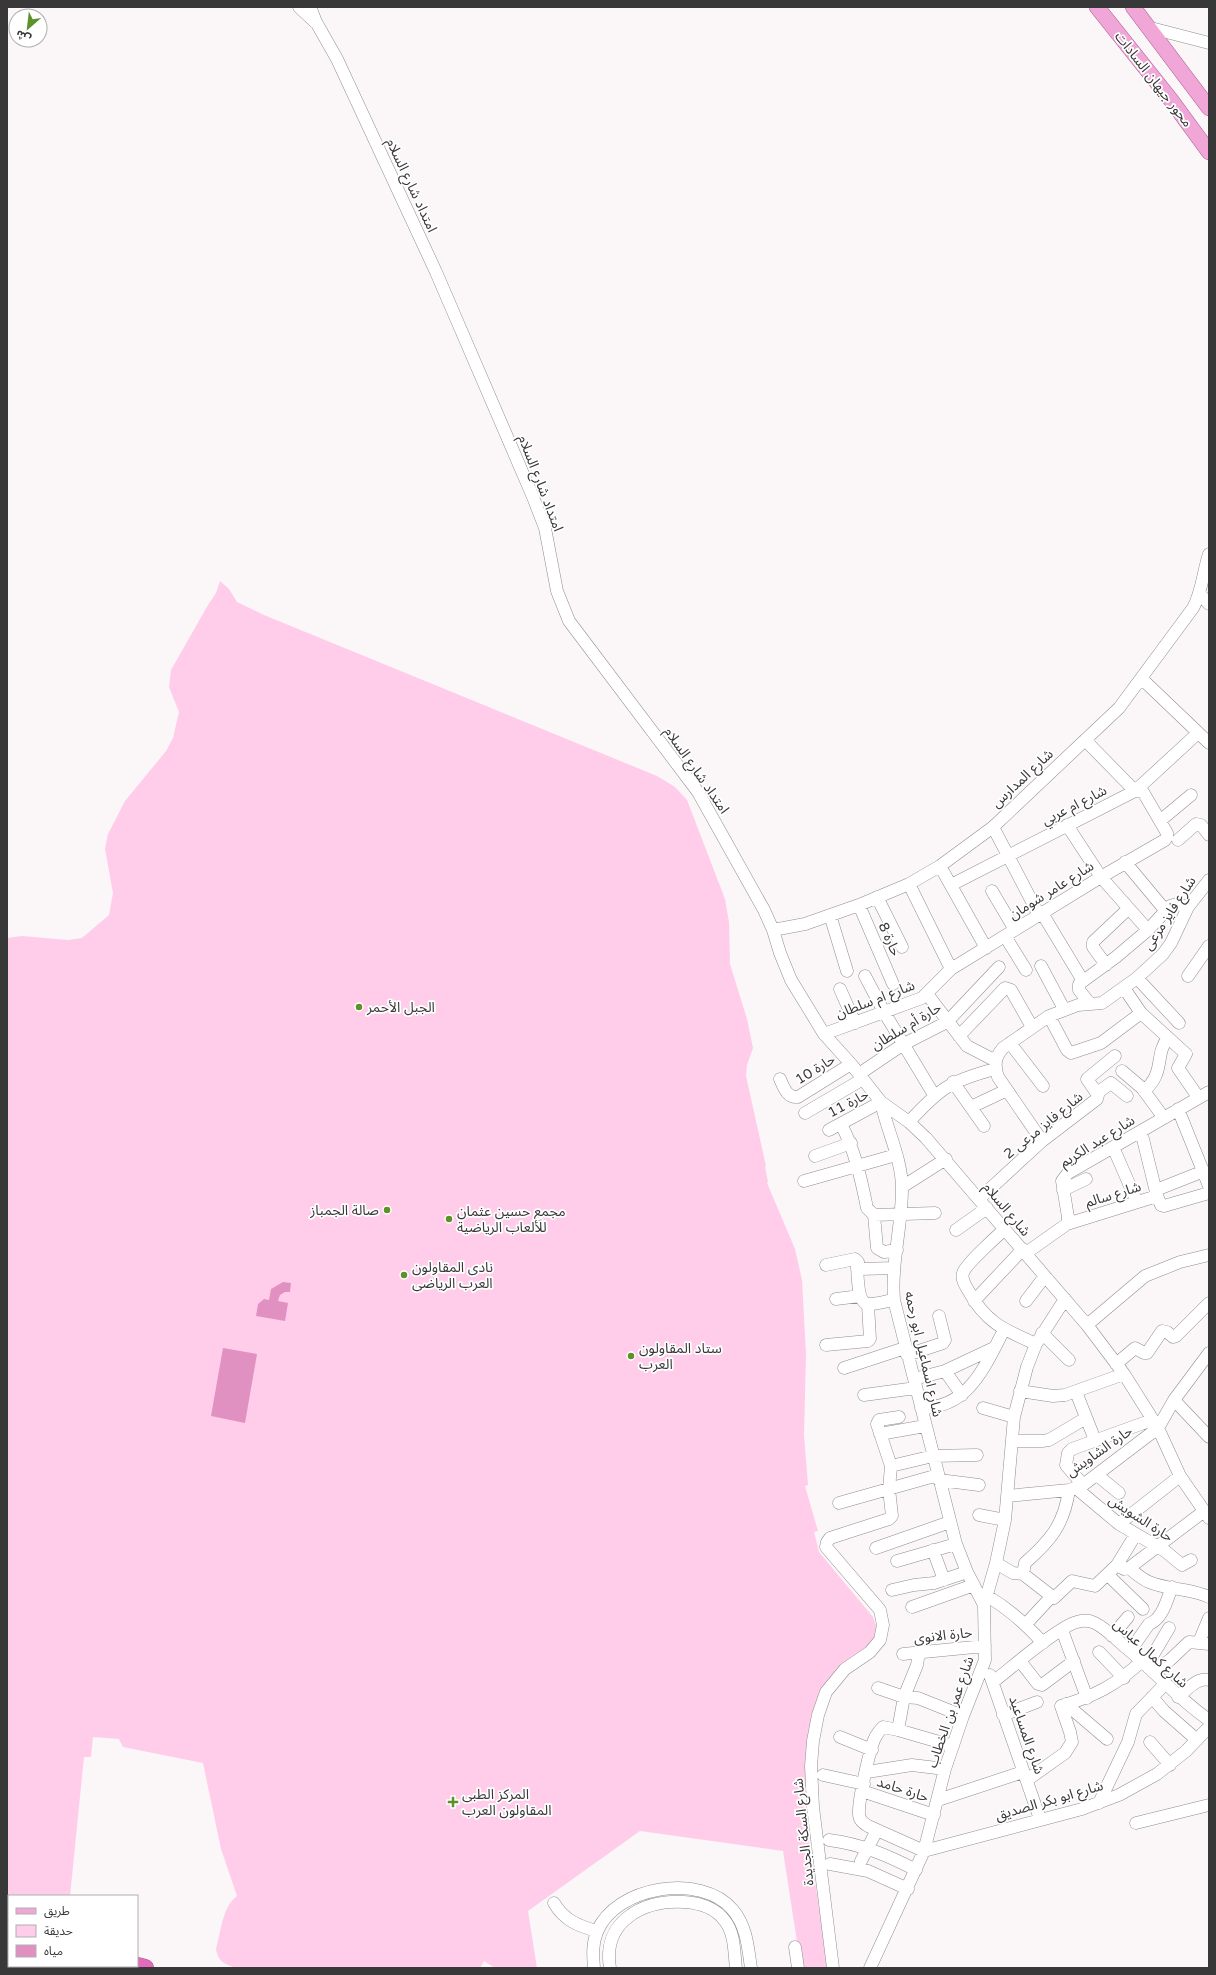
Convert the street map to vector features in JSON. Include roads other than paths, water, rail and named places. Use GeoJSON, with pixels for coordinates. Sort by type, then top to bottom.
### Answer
{"type":"FeatureCollection","features":[{"type":"Feature","properties":{"kind":"main road","name":"محور جيهان السادات"},"geometry":{"type":"LineString","coordinates":[[1097,7],[1171,100],[1209,152]]}},
{"type":"Feature","properties":{"kind":"main road","name":"محور جيهان السادات"},"geometry":{"type":"LineString","coordinates":[[1133,7],[1209,108]]}},
{"type":"Feature","properties":{"kind":"street"},"geometry":{"type":"LineString","coordinates":[[299,7],[316,22]]}},
{"type":"Feature","properties":{"kind":"street"},"geometry":{"type":"LineString","coordinates":[[310,7],[316,22]]}},
{"type":"Feature","properties":{"kind":"street","name":"امتداد شارع السلام"},"geometry":{"type":"LineString","coordinates":[[316,22],[340,65],[436,272],[533,497],[545,528],[557,591],[564,612],[578,634],[698,792],[745,874],[774,930]]}},
{"type":"Feature","properties":{"kind":"street"},"geometry":{"type":"LineString","coordinates":[[1147,27],[1209,43]]}},
{"type":"Feature","properties":{"kind":"street","name":"شارع المدارس"},"geometry":{"type":"LineString","coordinates":[[774,930],[795,927],[859,905],[909,884],[940,866],[993,826],[1119,708],[1193,608],[1200,594],[1201,580],[1209,554]]}},
{"type":"Feature","properties":{"kind":"street"},"geometry":{"type":"LineString","coordinates":[[1200,594],[1209,604]]}},
{"type":"Feature","properties":{"kind":"street"},"geometry":{"type":"LineString","coordinates":[[1142,678],[1206,738]]}},
{"type":"Feature","properties":{"kind":"street","name":"شارع ام عربي"},"geometry":{"type":"LineString","coordinates":[[951,885],[1135,791],[1206,738]]}},
{"type":"Feature","properties":{"kind":"street"},"geometry":{"type":"LineString","coordinates":[[1085,740],[1135,791],[1142,792],[1173,839]]}},
{"type":"Feature","properties":{"kind":"street"},"geometry":{"type":"LineString","coordinates":[[1161,820],[1191,795]]}},
{"type":"Feature","properties":{"kind":"street","name":"شارع عامر شومان"},"geometry":{"type":"LineString","coordinates":[[951,969],[1125,862],[1165,840],[1173,839],[1196,824],[1201,825],[1209,835]]}},
{"type":"Feature","properties":{"kind":"street"},"geometry":{"type":"LineString","coordinates":[[1068,825],[1101,877],[1148,930]]}},
{"type":"Feature","properties":{"kind":"street"},"geometry":{"type":"LineString","coordinates":[[993,826],[1040,914],[1083,981]]}},
{"type":"Feature","properties":{"kind":"street"},"geometry":{"type":"LineString","coordinates":[[1125,862],[1165,910]]}},
{"type":"Feature","properties":{"kind":"street"},"geometry":{"type":"LineString","coordinates":[[940,866],[986,948]]}},
{"type":"Feature","properties":{"kind":"street","name":"شارع فايز مرعى"},"geometry":{"type":"LineString","coordinates":[[995,1065],[998,1054],[1010,1043],[1049,1016],[1064,1010],[1102,1003],[1137,978],[1163,954],[1171,943],[1188,907],[1209,880]]}},
{"type":"Feature","properties":{"kind":"street"},"geometry":{"type":"LineString","coordinates":[[909,884],[951,969]]}},
{"type":"Feature","properties":{"kind":"street"},"geometry":{"type":"LineString","coordinates":[[992,891],[1026,970]]}},
{"type":"Feature","properties":{"kind":"street"},"geometry":{"type":"LineString","coordinates":[[877,897],[902,947]]}},
{"type":"Feature","properties":{"kind":"street"},"geometry":{"type":"LineString","coordinates":[[1090,1004],[1078,987],[1083,981],[1106,965],[1148,930],[1170,906],[1177,904],[1188,907]]}},
{"type":"Feature","properties":{"kind":"street","name":"حارة 8"},"geometry":{"type":"LineString","coordinates":[[859,905],[893,984]]}},
{"type":"Feature","properties":{"kind":"street"},"geometry":{"type":"LineString","coordinates":[[1106,965],[1093,947],[1094,942],[1128,909]]}},
{"type":"Feature","properties":{"kind":"street"},"geometry":{"type":"LineString","coordinates":[[830,915],[847,971]]}},
{"type":"Feature","properties":{"kind":"street","name":"شارع السلام"},"geometry":{"type":"LineString","coordinates":[[774,930],[780,953],[791,980],[824,1034],[851,1064],[881,1102],[909,1122],[946,1159],[1087,1325],[1124,1374],[1155,1424],[1180,1476],[1206,1515]]}},
{"type":"Feature","properties":{"kind":"street"},"geometry":{"type":"LineString","coordinates":[[1188,976],[1209,946]]}},
{"type":"Feature","properties":{"kind":"street"},"geometry":{"type":"LineString","coordinates":[[1040,966],[1064,1010]]}},
{"type":"Feature","properties":{"kind":"street","name":"حارة أم سلطان"},"geometry":{"type":"LineString","coordinates":[[805,1113],[861,1076],[902,1045],[947,1022],[999,967]]}},
{"type":"Feature","properties":{"kind":"street","name":"شارع ام سلطان"},"geometry":{"type":"LineString","coordinates":[[824,1034],[916,1001],[927,994],[951,969]]}},
{"type":"Feature","properties":{"kind":"street"},"geometry":{"type":"LineString","coordinates":[[865,976],[902,1045],[934,1095]]}},
{"type":"Feature","properties":{"kind":"street"},"geometry":{"type":"LineString","coordinates":[[1137,978],[1179,1023]]}},
{"type":"Feature","properties":{"kind":"street"},"geometry":{"type":"LineString","coordinates":[[959,1036],[1005,988],[1011,990],[1032,1027]]}},
{"type":"Feature","properties":{"kind":"street"},"geometry":{"type":"LineString","coordinates":[[1124,988],[1141,1013],[1186,1054],[1178,1068],[1198,1097]]}},
{"type":"Feature","properties":{"kind":"street"},"geometry":{"type":"LineString","coordinates":[[840,989],[855,1023]]}},
{"type":"Feature","properties":{"kind":"street"},"geometry":{"type":"LineString","coordinates":[[927,994],[966,1046],[995,1065],[998,1077],[1042,1141]]}},
{"type":"Feature","properties":{"kind":"street"},"geometry":{"type":"LineString","coordinates":[[1049,1016],[1067,1050],[1071,1053],[1101,1043],[1141,1013]]}},
{"type":"Feature","properties":{"kind":"street"},"geometry":{"type":"LineString","coordinates":[[1144,1091],[1153,1082],[1156,1076],[1162,1046],[1168,1038]]}},
{"type":"Feature","properties":{"kind":"street"},"geometry":{"type":"LineString","coordinates":[[1010,1043],[1043,1086]]}},
{"type":"Feature","properties":{"kind":"street","name":"شارع فايز مرعى 2"},"geometry":{"type":"LineString","coordinates":[[956,1230],[1042,1141],[1097,1099],[1097,1093],[1087,1079],[1115,1056]]}},
{"type":"Feature","properties":{"kind":"street","name":"حارة 10"},"geometry":{"type":"LineString","coordinates":[[780,1079],[788,1094],[793,1098],[798,1097],[851,1064]]}},
{"type":"Feature","properties":{"kind":"street"},"geometry":{"type":"LineString","coordinates":[[909,1122],[934,1095],[953,1082],[995,1065]]}},
{"type":"Feature","properties":{"kind":"street"},"geometry":{"type":"LineString","coordinates":[[1122,1071],[1144,1091],[1164,1118]]}},
{"type":"Feature","properties":{"kind":"street"},"geometry":{"type":"LineString","coordinates":[[953,1082],[984,1126]]}},
{"type":"Feature","properties":{"kind":"street"},"geometry":{"type":"LineString","coordinates":[[1097,1093],[1111,1083],[1127,1096]]}},
{"type":"Feature","properties":{"kind":"street"},"geometry":{"type":"LineString","coordinates":[[971,1107],[1007,1090]]}},
{"type":"Feature","properties":{"kind":"street","name":"شارع عبد الكريم"},"geometry":{"type":"LineString","coordinates":[[1067,1224],[1068,1217],[1062,1190],[1062,1181],[1068,1173],[1209,1092]]}},
{"type":"Feature","properties":{"kind":"street","name":"حارة 11"},"geometry":{"type":"LineString","coordinates":[[829,1130],[881,1102]]}},
{"type":"Feature","properties":{"kind":"street","name":"شارع اسماعيل ابو رحمه"},"geometry":{"type":"LineString","coordinates":[[881,1102],[896,1155],[902,1187],[901,1215],[897,1250],[893,1268],[894,1300],[956,1544],[967,1572],[985,1601]]}},
{"type":"Feature","properties":{"kind":"street"},"geometry":{"type":"LineString","coordinates":[[1178,1109],[1209,1186]]}},
{"type":"Feature","properties":{"kind":"street"},"geometry":{"type":"LineString","coordinates":[[840,1124],[851,1143],[858,1166],[867,1208],[874,1215],[877,1248],[884,1252],[897,1250]]}},
{"type":"Feature","properties":{"kind":"street"},"geometry":{"type":"LineString","coordinates":[[1141,1131],[1157,1193],[1204,1171]]}},
{"type":"Feature","properties":{"kind":"street"},"geometry":{"type":"LineString","coordinates":[[815,1156],[851,1143]]}},
{"type":"Feature","properties":{"kind":"street"},"geometry":{"type":"LineString","coordinates":[[1113,1147],[1138,1202]]}},
{"type":"Feature","properties":{"kind":"street"},"geometry":{"type":"LineString","coordinates":[[804,1181],[896,1155]]}},
{"type":"Feature","properties":{"kind":"street"},"geometry":{"type":"LineString","coordinates":[[902,1187],[946,1159]]}},
{"type":"Feature","properties":{"kind":"street"},"geometry":{"type":"LineString","coordinates":[[1062,1190],[1086,1179]]}},
{"type":"Feature","properties":{"kind":"street","name":"شارع سالم"},"geometry":{"type":"LineString","coordinates":[[1067,1224],[1138,1202],[1157,1193],[1161,1205],[1164,1206],[1209,1193]]}},
{"type":"Feature","properties":{"kind":"street"},"geometry":{"type":"LineString","coordinates":[[874,1215],[934,1213]]}},
{"type":"Feature","properties":{"kind":"street"},"geometry":{"type":"LineString","coordinates":[[974,1301],[1024,1251],[1067,1224]]}},
{"type":"Feature","properties":{"kind":"street"},"geometry":{"type":"LineString","coordinates":[[1005,1229],[964,1270],[962,1280],[974,1301],[988,1317],[1004,1330],[1036,1344]]}},
{"type":"Feature","properties":{"kind":"street"},"geometry":{"type":"LineString","coordinates":[[1087,1325],[1145,1276],[1180,1262],[1209,1255]]}},
{"type":"Feature","properties":{"kind":"street"},"geometry":{"type":"LineString","coordinates":[[826,1265],[855,1259],[858,1262],[857,1267],[870,1339],[868,1341],[826,1345]]}},
{"type":"Feature","properties":{"kind":"street"},"geometry":{"type":"LineString","coordinates":[[857,1267],[861,1269],[893,1268]]}},
{"type":"Feature","properties":{"kind":"street"},"geometry":{"type":"LineString","coordinates":[[1026,1301],[1045,1276]]}},
{"type":"Feature","properties":{"kind":"street"},"geometry":{"type":"LineString","coordinates":[[836,1299],[894,1300]]}},
{"type":"Feature","properties":{"kind":"street","name":"شارع عمر بن الخطاب"},"geometry":{"type":"LineString","coordinates":[[870,1968],[908,1889],[924,1851],[952,1746],[985,1660],[985,1601],[996,1563],[1005,1520],[1014,1417],[1026,1367],[1042,1333],[1065,1299]]}},
{"type":"Feature","properties":{"kind":"street"},"geometry":{"type":"LineString","coordinates":[[1116,1364],[1135,1348],[1147,1353],[1161,1331],[1165,1331],[1173,1337],[1176,1336],[1209,1303]]}},
{"type":"Feature","properties":{"kind":"street"},"geometry":{"type":"LineString","coordinates":[[844,1368],[906,1351],[944,1343],[945,1340],[939,1316]]}},
{"type":"Feature","properties":{"kind":"street"},"geometry":{"type":"LineString","coordinates":[[921,1408],[936,1408],[950,1403],[962,1395],[980,1373],[1004,1330]]}},
{"type":"Feature","properties":{"kind":"street"},"geometry":{"type":"LineString","coordinates":[[1042,1333],[1070,1360]]}},
{"type":"Feature","properties":{"kind":"street"},"geometry":{"type":"LineString","coordinates":[[864,1394],[915,1383],[994,1348]]}},
{"type":"Feature","properties":{"kind":"street"},"geometry":{"type":"LineString","coordinates":[[1062,1433],[1072,1448],[1095,1440],[1155,1424],[1209,1353]]}},
{"type":"Feature","properties":{"kind":"street"},"geometry":{"type":"LineString","coordinates":[[945,1371],[962,1395]]}},
{"type":"Feature","properties":{"kind":"street"},"geometry":{"type":"LineString","coordinates":[[1020,1391],[1053,1396],[1065,1395],[1124,1374]]}},
{"type":"Feature","properties":{"kind":"street"},"geometry":{"type":"LineString","coordinates":[[1076,1392],[1095,1440]]}},
{"type":"Feature","properties":{"kind":"street"},"geometry":{"type":"LineString","coordinates":[[1174,1400],[1207,1431]]}},
{"type":"Feature","properties":{"kind":"street"},"geometry":{"type":"LineString","coordinates":[[983,1408],[1014,1417]]}},
{"type":"Feature","properties":{"kind":"street"},"geometry":{"type":"LineString","coordinates":[[889,1489],[891,1466],[877,1424],[879,1420],[899,1417]]}},
{"type":"Feature","properties":{"kind":"street"},"geometry":{"type":"LineString","coordinates":[[1013,1442],[1042,1442],[1062,1433],[1086,1418]]}},
{"type":"Feature","properties":{"kind":"street","name":"حارة الشاويش"},"geometry":{"type":"LineString","coordinates":[[1007,1496],[1076,1488],[1097,1475],[1155,1424]]}},
{"type":"Feature","properties":{"kind":"street"},"geometry":{"type":"LineString","coordinates":[[880,1434],[925,1426]]}},
{"type":"Feature","properties":{"kind":"street","name":"حارة الشويش"},"geometry":{"type":"LineString","coordinates":[[1072,1448],[1068,1453],[1066,1465],[1076,1488],[1119,1524],[1165,1551],[1181,1565],[1191,1560]]}},
{"type":"Feature","properties":{"kind":"street"},"geometry":{"type":"LineString","coordinates":[[891,1466],[933,1456],[977,1455]]}},
{"type":"Feature","properties":{"kind":"street"},"geometry":{"type":"LineString","coordinates":[[1097,1475],[1119,1493]]}},
{"type":"Feature","properties":{"kind":"street"},"geometry":{"type":"LineString","coordinates":[[1119,1524],[1180,1476]]}},
{"type":"Feature","properties":{"kind":"street"},"geometry":{"type":"LineString","coordinates":[[840,1503],[889,1489],[938,1478],[979,1485]]}},
{"type":"Feature","properties":{"kind":"street"},"geometry":{"type":"LineString","coordinates":[[1023,1574],[1025,1563],[1046,1544],[1059,1525],[1076,1488]]}},
{"type":"Feature","properties":{"kind":"street","name":"شارع السكة الجديدة"},"geometry":{"type":"LineString","coordinates":[[833,1968],[813,1807],[811,1766],[813,1741],[818,1716],[826,1692],[845,1669],[870,1652],[880,1640],[883,1625],[880,1610],[826,1546],[830,1538],[889,1519],[892,1513],[889,1489]]}},
{"type":"Feature","properties":{"kind":"street"},"geometry":{"type":"LineString","coordinates":[[979,1515],[1005,1520]]}},
{"type":"Feature","properties":{"kind":"street"},"geometry":{"type":"LineString","coordinates":[[1026,1624],[1052,1597],[1056,1598],[1068,1582],[1072,1581],[1095,1586],[1108,1575],[1206,1515]]}},
{"type":"Feature","properties":{"kind":"street"},"geometry":{"type":"LineString","coordinates":[[876,1548],[950,1522]]}},
{"type":"Feature","properties":{"kind":"street"},"geometry":{"type":"LineString","coordinates":[[1123,1566],[1136,1534]]}},
{"type":"Feature","properties":{"kind":"street"},"geometry":{"type":"LineString","coordinates":[[897,1561],[956,1544]]}},
{"type":"Feature","properties":{"kind":"street"},"geometry":{"type":"LineString","coordinates":[[933,1550],[944,1580]]}},
{"type":"Feature","properties":{"kind":"street"},"geometry":{"type":"LineString","coordinates":[[996,1563],[1013,1573],[1023,1574],[1052,1597]]}},
{"type":"Feature","properties":{"kind":"street"},"geometry":{"type":"LineString","coordinates":[[1123,1566],[1148,1582],[1187,1590],[1209,1597]]}},
{"type":"Feature","properties":{"kind":"street"},"geometry":{"type":"LineString","coordinates":[[892,1590],[944,1580],[967,1572]]}},
{"type":"Feature","properties":{"kind":"street"},"geometry":{"type":"LineString","coordinates":[[1108,1575],[1143,1609]]}},
{"type":"Feature","properties":{"kind":"street"},"geometry":{"type":"LineString","coordinates":[[912,1607],[974,1585]]}},
{"type":"Feature","properties":{"kind":"street"},"geometry":{"type":"LineString","coordinates":[[1130,1651],[1146,1628],[1160,1615],[1172,1587]]}},
{"type":"Feature","properties":{"kind":"street"},"geometry":{"type":"LineString","coordinates":[[985,1601],[1001,1604],[1026,1624],[1043,1643]]}},
{"type":"Feature","properties":{"kind":"street"},"geometry":{"type":"LineString","coordinates":[[1112,1636],[1128,1617]]}},
{"type":"Feature","properties":{"kind":"street"},"geometry":{"type":"LineString","coordinates":[[1064,1705],[1087,1698],[1100,1692],[1147,1666],[1170,1660],[1189,1642],[1204,1643],[1209,1618]]}},
{"type":"Feature","properties":{"kind":"street","name":"شارع كمال عباس"},"geometry":{"type":"LineString","coordinates":[[993,1682],[1062,1630],[1076,1622],[1088,1620],[1096,1623],[1112,1636],[1147,1666],[1178,1697],[1209,1720]]}},
{"type":"Feature","properties":{"kind":"street"},"geometry":{"type":"LineString","coordinates":[[1147,1666],[1169,1628]]}},
{"type":"Feature","properties":{"kind":"street"},"geometry":{"type":"LineString","coordinates":[[1062,1630],[1087,1698]]}},
{"type":"Feature","properties":{"kind":"street","name":"حارة الانوى"},"geometry":{"type":"LineString","coordinates":[[903,1654],[986,1646]]}},
{"type":"Feature","properties":{"kind":"street"},"geometry":{"type":"LineString","coordinates":[[898,1730],[904,1697],[917,1665],[919,1652]]}},
{"type":"Feature","properties":{"kind":"street"},"geometry":{"type":"LineString","coordinates":[[1099,1652],[1124,1678]]}},
{"type":"Feature","properties":{"kind":"street","name":"شارع المساعيد"},"geometry":{"type":"LineString","coordinates":[[985,1660],[1040,1820]]}},
{"type":"Feature","properties":{"kind":"street"},"geometry":{"type":"LineString","coordinates":[[1020,1661],[1038,1684],[1042,1686],[1074,1661]]}},
{"type":"Feature","properties":{"kind":"street"},"geometry":{"type":"LineString","coordinates":[[1178,1697],[1197,1682],[1205,1679],[1209,1680]]}},
{"type":"Feature","properties":{"kind":"street"},"geometry":{"type":"LineString","coordinates":[[1099,1802],[1128,1742],[1136,1714],[1165,1684]]}},
{"type":"Feature","properties":{"kind":"street"},"geometry":{"type":"LineString","coordinates":[[878,1688],[904,1697],[918,1698],[963,1716]]}},
{"type":"Feature","properties":{"kind":"street"},"geometry":{"type":"LineString","coordinates":[[1152,1697],[1164,1711],[1197,1740]]}},
{"type":"Feature","properties":{"kind":"street"},"geometry":{"type":"LineString","coordinates":[[1003,1715],[1037,1702]]}},
{"type":"Feature","properties":{"kind":"street"},"geometry":{"type":"LineString","coordinates":[[1064,1705],[1107,1738]]}},
{"type":"Feature","properties":{"kind":"street"},"geometry":{"type":"LineString","coordinates":[[938,1800],[1025,1776],[1065,1752],[1072,1742],[1064,1705]]}},
{"type":"Feature","properties":{"kind":"street","name":"شارع ابو بكر الصديق"},"geometry":{"type":"LineString","coordinates":[[924,1851],[1040,1820],[1099,1802],[1138,1785],[1170,1765],[1209,1727]]}},
{"type":"Feature","properties":{"kind":"street"},"geometry":{"type":"LineString","coordinates":[[924,1851],[860,1821],[858,1815],[874,1740],[879,1730],[884,1728],[898,1730],[952,1746]]}},
{"type":"Feature","properties":{"kind":"street"},"geometry":{"type":"LineString","coordinates":[[840,1737],[872,1750]]}},
{"type":"Feature","properties":{"kind":"street"},"geometry":{"type":"LineString","coordinates":[[1150,1742],[1170,1765]]}},
{"type":"Feature","properties":{"kind":"street"},"geometry":{"type":"LineString","coordinates":[[867,1772],[912,1765],[945,1769]]}},
{"type":"Feature","properties":{"kind":"street","name":"حارة حامد"},"geometry":{"type":"LineString","coordinates":[[822,1775],[863,1788],[934,1815]]}},
{"type":"Feature","properties":{"kind":"street"},"geometry":{"type":"LineString","coordinates":[[1136,1823],[1209,1805]]}},
{"type":"Feature","properties":{"kind":"street"},"geometry":{"type":"LineString","coordinates":[[861,1862],[867,1847],[877,1830]]}},
{"type":"Feature","properties":{"kind":"street"},"geometry":{"type":"LineString","coordinates":[[829,1840],[867,1847],[916,1870]]}},
{"type":"Feature","properties":{"kind":"street"},"geometry":{"type":"LineString","coordinates":[[830,1864],[868,1871],[908,1889]]}},
{"type":"Feature","properties":{"kind":"street"},"geometry":{"type":"LineString","coordinates":[[594,1968],[593,1949],[597,1931],[607,1916],[622,1904],[636,1896],[660,1889],[702,1891],[720,1898],[728,1904],[738,1916],[745,1932],[751,1968]]}},
{"type":"Feature","properties":{"kind":"street"},"geometry":{"type":"LineString","coordinates":[[636,1896],[643,1909]]}},
{"type":"Feature","properties":{"kind":"street"},"geometry":{"type":"LineString","coordinates":[[610,1968],[608,1952],[615,1932],[624,1920],[643,1909],[670,1902],[697,1903],[712,1909],[726,1922],[732,1938],[736,1968]]}},
{"type":"Feature","properties":{"kind":"street"},"geometry":{"type":"LineString","coordinates":[[554,1903],[560,1912],[570,1921],[597,1931]]}},
{"type":"Feature","properties":{"kind":"street"},"geometry":{"type":"LineString","coordinates":[[726,1922],[738,1916]]}},
{"type":"Feature","properties":{"kind":"street"},"geometry":{"type":"LineString","coordinates":[[795,1947],[798,1968]]}},
{"type":"Feature","properties":{"kind":"water"},"geometry":{"type":"Polygon","coordinates":[[[283,1282],[291,1283],[290,1292],[285,1292],[280,1295],[278,1301],[288,1303],[285,1321],[256,1316],[258,1304],[264,1299],[269,1300],[271,1289],[283,1282]]]}},
{"type":"Feature","properties":{"kind":"water"},"geometry":{"type":"Polygon","coordinates":[[[223,1348],[257,1354],[245,1423],[211,1416],[223,1348]]]}},
{"type":"Feature","properties":{"kind":"place","name":"الجبل الأحمر"},"geometry":{"type":"Point","coordinates":[359,1007]}},
{"type":"Feature","properties":{"kind":"place","name":"صالة الجمباز"},"geometry":{"type":"Point","coordinates":[387,1210]}},
{"type":"Feature","properties":{"kind":"place","name":"مجمع حسين عثمان للألعاب الرياضية"},"geometry":{"type":"Point","coordinates":[449,1219]}},
{"type":"Feature","properties":{"kind":"place","name":"نادى المقاولون العرب الرياضى"},"geometry":{"type":"Point","coordinates":[404,1275]}},
{"type":"Feature","properties":{"kind":"place","name":"ستاد المقاولون العرب"},"geometry":{"type":"Point","coordinates":[631,1356]}},
{"type":"Feature","properties":{"kind":"place","name":"المركز الطبى المقاولون العرب"},"geometry":{"type":"Point","coordinates":[453,1802]}}]}
